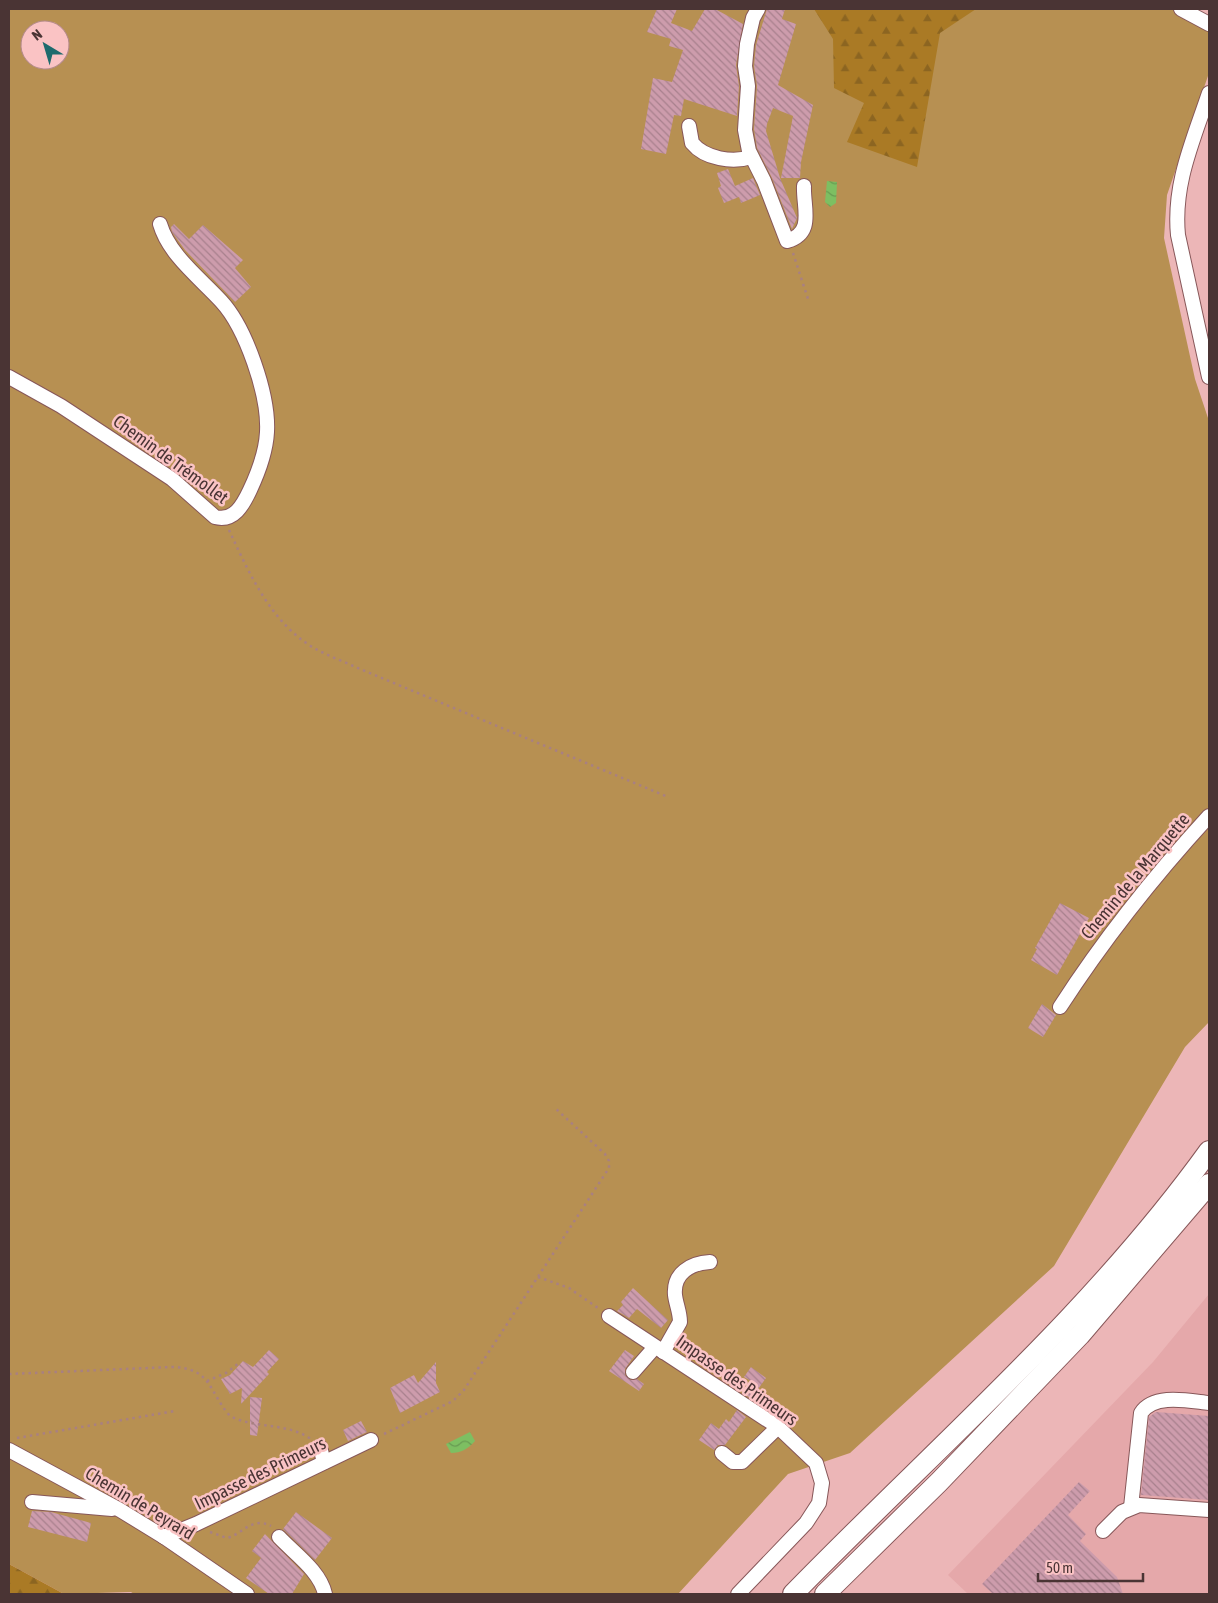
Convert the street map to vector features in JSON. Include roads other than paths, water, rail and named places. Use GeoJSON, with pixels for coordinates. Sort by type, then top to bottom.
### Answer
{"type":"FeatureCollection","features":[{"type":"Feature","properties":{"kind":"highway"},"geometry":{"type":"LineString","coordinates":[[793,1594],[1064,1323],[1162,1213],[1209,1151]]}},
{"type":"Feature","properties":{"kind":"highway"},"geometry":{"type":"LineString","coordinates":[[825,1594],[939,1482],[1080,1335],[1209,1184]]}},
{"type":"Feature","properties":{"kind":"street"},"geometry":{"type":"LineString","coordinates":[[758,9],[753,18],[747,44],[745,66],[748,86],[745,130],[751,157],[764,181],[787,241],[799,236],[806,226],[804,186]]}},
{"type":"Feature","properties":{"kind":"street"},"geometry":{"type":"LineString","coordinates":[[1181,9],[1209,24]]}},
{"type":"Feature","properties":{"kind":"street"},"geometry":{"type":"LineString","coordinates":[[1209,93],[1182,172],[1175,212],[1178,235],[1209,377]]}},
{"type":"Feature","properties":{"kind":"street"},"geometry":{"type":"LineString","coordinates":[[690,126],[692,143],[702,151],[736,161],[751,157]]}},
{"type":"Feature","properties":{"kind":"street","name":"Chemin de Trémollet"},"geometry":{"type":"LineString","coordinates":[[9,377],[61,406],[172,479],[215,518],[224,520],[232,516],[240,508],[251,489],[261,462],[267,433],[263,395],[255,367],[231,314],[181,259],[164,236],[160,224]]}},
{"type":"Feature","properties":{"kind":"street","name":"Chemin de la Marquette"},"geometry":{"type":"LineString","coordinates":[[1060,1006],[1090,960],[1165,865],[1209,816]]}},
{"type":"Feature","properties":{"kind":"street"},"geometry":{"type":"LineString","coordinates":[[633,1372],[680,1322],[675,1295],[676,1281],[691,1264],[710,1262]]}},
{"type":"Feature","properties":{"kind":"street","name":"Impasse des Primeurs"},"geometry":{"type":"LineString","coordinates":[[609,1316],[655,1347],[691,1368],[778,1427],[816,1463],[822,1483],[820,1503],[806,1523],[738,1594]]}},
{"type":"Feature","properties":{"kind":"street"},"geometry":{"type":"LineString","coordinates":[[1131,1507],[1141,1413],[1144,1408],[1150,1404],[1172,1400],[1209,1403]]}},
{"type":"Feature","properties":{"kind":"street"},"geometry":{"type":"LineString","coordinates":[[722,1453],[733,1462],[742,1462],[778,1427]]}},
{"type":"Feature","properties":{"kind":"street","name":"Impasse des Primeurs"},"geometry":{"type":"LineString","coordinates":[[164,1537],[371,1440]]}},
{"type":"Feature","properties":{"kind":"street"},"geometry":{"type":"LineString","coordinates":[[320,1447],[324,1462]]}},
{"type":"Feature","properties":{"kind":"street","name":"Chemin de Peyrard"},"geometry":{"type":"LineString","coordinates":[[9,1450],[120,1510],[164,1537],[247,1594]]}},
{"type":"Feature","properties":{"kind":"street"},"geometry":{"type":"LineString","coordinates":[[32,1502],[120,1510]]}},
{"type":"Feature","properties":{"kind":"street"},"geometry":{"type":"LineString","coordinates":[[1103,1531],[1115,1518],[1131,1507],[1139,1505],[1209,1510]]}},
{"type":"Feature","properties":{"kind":"street"},"geometry":{"type":"LineString","coordinates":[[279,1537],[322,1582],[325,1594]]}},
{"type":"Feature","properties":{"kind":"water"},"geometry":{"type":"Polygon","coordinates":[[[827,181],[837,182],[836,203],[830,207],[825,202],[827,181]]]}},
{"type":"Feature","properties":{"kind":"water"},"geometry":{"type":"Polygon","coordinates":[[[470,1432],[475,1441],[464,1450],[451,1453],[446,1444],[470,1432]]]}}]}
